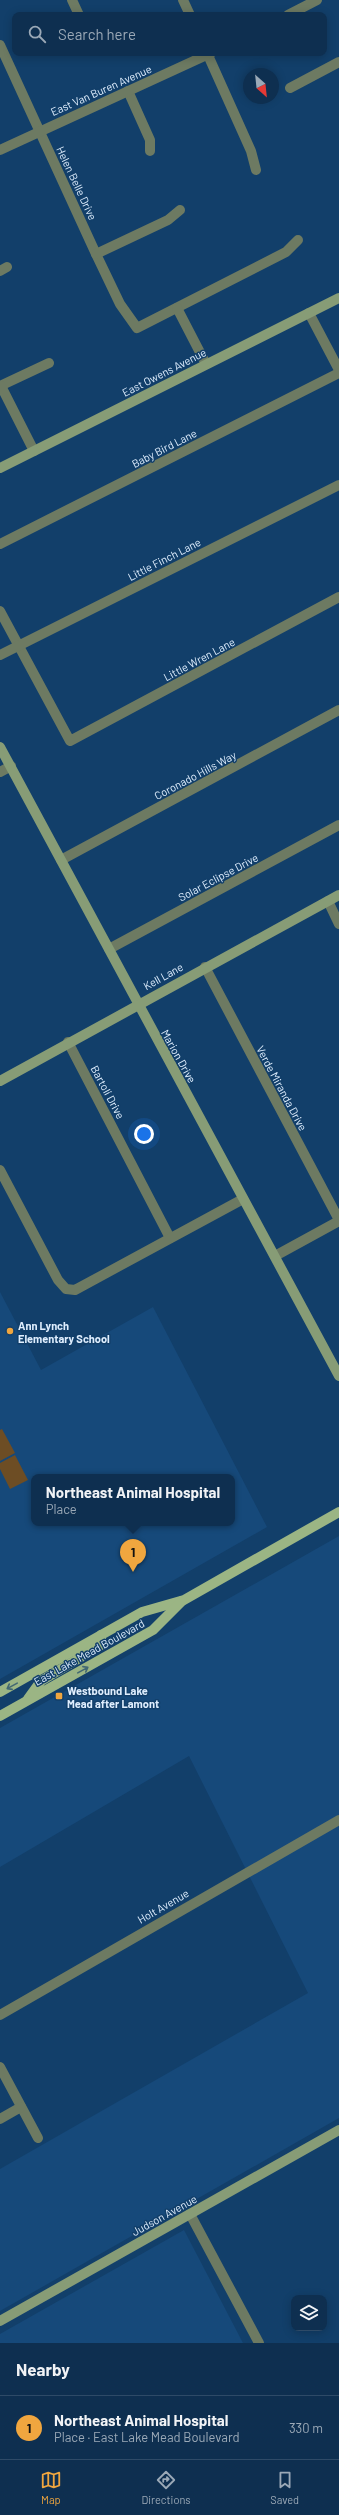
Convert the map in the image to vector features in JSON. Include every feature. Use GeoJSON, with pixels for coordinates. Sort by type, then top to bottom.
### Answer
{"type":"FeatureCollection","features":[{"type":"Feature","properties":{"kind":"main road","name":"East Lake Mead Boulevard"},"geometry":{"type":"LineString","coordinates":[[0,1692],[142,1612],[184,1600],[339,1512]]}},
{"type":"Feature","properties":{"kind":"main road","name":"East Lake Mead Boulevard"},"geometry":{"type":"LineString","coordinates":[[0,1716],[153,1630],[184,1600]]}},
{"type":"Feature","properties":{"kind":"main road"},"geometry":{"type":"LineString","coordinates":[[26,1702],[41,1681],[101,1645],[101,1635]]}},
{"type":"Feature","properties":{"kind":"street"},"geometry":{"type":"LineString","coordinates":[[72,0],[78,12]]}},
{"type":"Feature","properties":{"kind":"street"},"geometry":{"type":"LineString","coordinates":[[183,0],[189,12]]}},
{"type":"Feature","properties":{"kind":"street"},"geometry":{"type":"LineString","coordinates":[[294,12],[317,0]]}},
{"type":"Feature","properties":{"kind":"street","name":"Helen Belle Drive"},"geometry":{"type":"LineString","coordinates":[[0,45],[120,304],[137,328],[177,308]]}},
{"type":"Feature","properties":{"kind":"street","name":"East Van Buren Avenue"},"geometry":{"type":"LineString","coordinates":[[0,150],[205,56]]}},
{"type":"Feature","properties":{"kind":"street"},"geometry":{"type":"LineString","coordinates":[[210,56],[251,151],[256,170]]}},
{"type":"Feature","properties":{"kind":"street"},"geometry":{"type":"LineString","coordinates":[[290,88],[339,62]]}},
{"type":"Feature","properties":{"kind":"street"},"geometry":{"type":"LineString","coordinates":[[128,91],[150,140],[150,151]]}},
{"type":"Feature","properties":{"kind":"street"},"geometry":{"type":"LineString","coordinates":[[96,254],[168,220],[180,210]]}},
{"type":"Feature","properties":{"kind":"street"},"geometry":{"type":"LineString","coordinates":[[206,364],[177,308],[286,252],[298,240]]}},
{"type":"Feature","properties":{"kind":"street","name":"East Owens Avenue"},"geometry":{"type":"LineString","coordinates":[[0,468],[339,298]]}},
{"type":"Feature","properties":{"kind":"street"},"geometry":{"type":"LineString","coordinates":[[309,313],[339,372]]}},
{"type":"Feature","properties":{"kind":"street"},"geometry":{"type":"LineString","coordinates":[[34,451],[1,386],[49,363]]}},
{"type":"Feature","properties":{"kind":"street","name":"Baby Bird Lane"},"geometry":{"type":"LineString","coordinates":[[0,544],[339,372]]}},
{"type":"Feature","properties":{"kind":"street","name":"Little Finch Lane"},"geometry":{"type":"LineString","coordinates":[[0,655],[339,484]]}},
{"type":"Feature","properties":{"kind":"street","name":"Little Wren Lane"},"geometry":{"type":"LineString","coordinates":[[19,645],[70,741],[339,597]]}},
{"type":"Feature","properties":{"kind":"street"},"geometry":{"type":"LineString","coordinates":[[0,611],[19,645]]}},
{"type":"Feature","properties":{"kind":"street","name":"Coronado Hills Way"},"geometry":{"type":"LineString","coordinates":[[61,860],[339,710]]}},
{"type":"Feature","properties":{"kind":"street","name":"Marion Drive"},"geometry":{"type":"LineString","coordinates":[[0,747],[137,1004],[339,1376]]}},
{"type":"Feature","properties":{"kind":"street"},"geometry":{"type":"LineString","coordinates":[[0,772],[11,766]]}},
{"type":"Feature","properties":{"kind":"street","name":"Solar Eclipse Drive"},"geometry":{"type":"LineString","coordinates":[[109,949],[339,825]]}},
{"type":"Feature","properties":{"kind":"street","name":"Kell Lane"},"geometry":{"type":"LineString","coordinates":[[0,1081],[137,1004],[339,895]]}},
{"type":"Feature","properties":{"kind":"street"},"geometry":{"type":"LineString","coordinates":[[328,901],[339,924]]}},
{"type":"Feature","properties":{"kind":"street","name":"Verde Miranda Drive"},"geometry":{"type":"LineString","coordinates":[[205,967],[339,1221]]}},
{"type":"Feature","properties":{"kind":"street","name":"Bartoli Drive"},"geometry":{"type":"LineString","coordinates":[[68,1042],[170,1238]]}},
{"type":"Feature","properties":{"kind":"street"},"geometry":{"type":"LineString","coordinates":[[0,1170],[58,1280],[66,1290],[74,1290],[243,1199]]}},
{"type":"Feature","properties":{"kind":"street"},"geometry":{"type":"LineString","coordinates":[[275,1256],[339,1221]]}},
{"type":"Feature","properties":{"kind":"street","name":"Holt Avenue"},"geometry":{"type":"LineString","coordinates":[[0,2015],[339,1820]]}},
{"type":"Feature","properties":{"kind":"street"},"geometry":{"type":"LineString","coordinates":[[0,2067],[38,2138]]}},
{"type":"Feature","properties":{"kind":"street"},"geometry":{"type":"LineString","coordinates":[[0,2119],[21,2107]]}},
{"type":"Feature","properties":{"kind":"street","name":"Judson Avenue"},"geometry":{"type":"LineString","coordinates":[[0,2321],[339,2130]]}},
{"type":"Feature","properties":{"kind":"street"},"geometry":{"type":"LineString","coordinates":[[190,2214],[259,2343]]}},
{"type":"Feature","properties":{"kind":"shaded area"},"geometry":{"type":"Polygon","coordinates":[[[0,1292],[41,1370],[153,1307],[267,1527],[0,1679],[0,1292]]]}},
{"type":"Feature","properties":{"kind":"shaded area"},"geometry":{"type":"Polygon","coordinates":[[[2,1429],[15,1453],[0,1461],[0,1430],[2,1429]]]}},
{"type":"Feature","properties":{"kind":"shaded area"},"geometry":{"type":"Polygon","coordinates":[[[15,1455],[28,1480],[10,1489],[0,1469],[0,1463],[15,1455]]]}},
{"type":"Feature","properties":{"kind":"shaded area"},"geometry":{"type":"Polygon","coordinates":[[[339,1536],[339,2118],[0,2311],[0,2169],[308,1993],[189,1756],[0,1867],[0,1728],[339,1536]]]}},
{"type":"Feature","properties":{"kind":"shaded area"},"geometry":{"type":"Polygon","coordinates":[[[184,2230],[243,2343],[0,2343],[0,2334],[184,2230]]]}},
{"type":"Feature","properties":{"kind":"place","name":"Ann Lynch Elementary School"},"geometry":{"type":"Point","coordinates":[10,1331]}},
{"type":"Feature","properties":{"kind":"place","name":"Northeast Animal Hospital"},"geometry":{"type":"Point","coordinates":[133,1572]}},
{"type":"Feature","properties":{"kind":"place","name":"Westbound Lake Mead after Lamont"},"geometry":{"type":"Point","coordinates":[59,1696]}}]}
